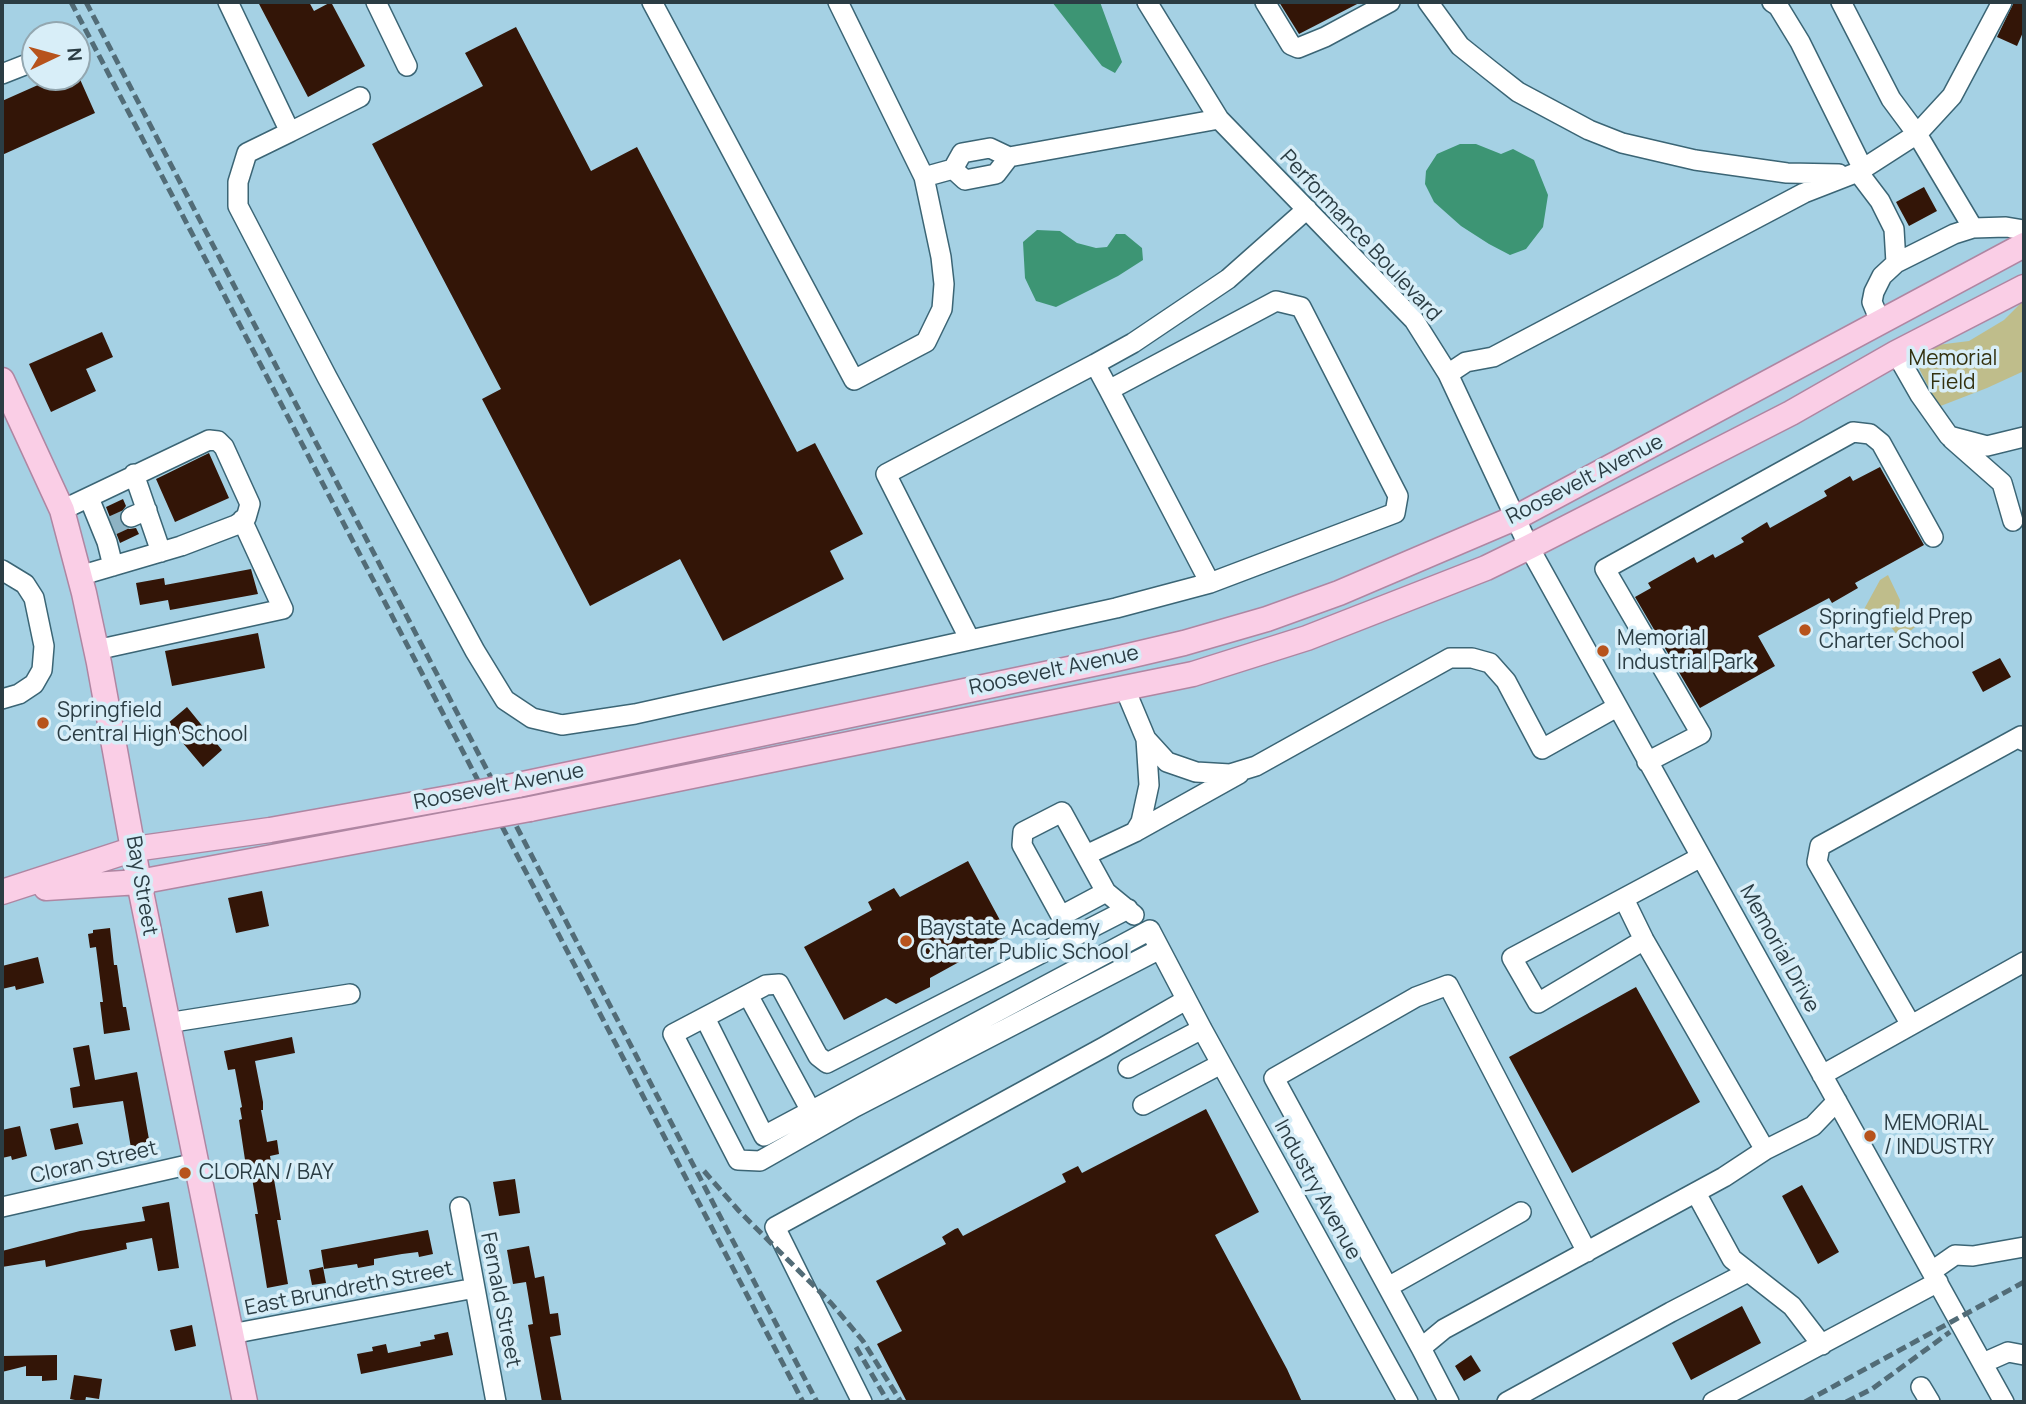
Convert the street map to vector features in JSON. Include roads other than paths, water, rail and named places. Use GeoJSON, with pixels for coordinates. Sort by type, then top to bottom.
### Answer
{"type":"FeatureCollection","features":[{"type":"Feature","properties":{"kind":"main road","name":"Roosevelt Avenue"},"geometry":{"type":"LineString","coordinates":[[7,891],[134,849],[257,832],[517,785],[1184,643],[1267,619],[1339,593],[1517,517],[2024,245]]}},
{"type":"Feature","properties":{"kind":"main road","name":"Roosevelt Avenue"},"geometry":{"type":"LineString","coordinates":[[7,891],[139,882],[470,820],[1193,674],[1307,638],[1486,568],[1791,414],[1896,353],[2024,287]]}},
{"type":"Feature","properties":{"kind":"main road"},"geometry":{"type":"LineString","coordinates":[[1880,321],[1896,353]]}},
{"type":"Feature","properties":{"kind":"main road","name":"Bay Street"},"geometry":{"type":"LineString","coordinates":[[2,380],[62,510],[79,576],[245,1402]]}},
{"type":"Feature","properties":{"kind":"street"},"geometry":{"type":"LineString","coordinates":[[228,2],[290,132]]}},
{"type":"Feature","properties":{"kind":"street"},"geometry":{"type":"LineString","coordinates":[[376,2],[407,66]]}},
{"type":"Feature","properties":{"kind":"street"},"geometry":{"type":"LineString","coordinates":[[652,2],[854,380],[926,342],[942,309],[944,284],[925,177],[838,2]]}},
{"type":"Feature","properties":{"kind":"street","name":"Performance Boulevard"},"geometry":{"type":"LineString","coordinates":[[1147,2],[1219,119],[1414,320],[1448,374],[1517,517]]}},
{"type":"Feature","properties":{"kind":"street"},"geometry":{"type":"LineString","coordinates":[[1265,2],[1291,45],[1298,48],[1325,37],[1390,2]]}},
{"type":"Feature","properties":{"kind":"street"},"geometry":{"type":"LineString","coordinates":[[1428,2],[1460,46],[1518,92],[1589,130],[1622,143],[1654,152],[1719,163],[1821,175],[1860,171]]}},
{"type":"Feature","properties":{"kind":"street"},"geometry":{"type":"LineString","coordinates":[[1772,2],[1778,6],[1800,42],[1860,171],[1894,229],[1896,263]]}},
{"type":"Feature","properties":{"kind":"street"},"geometry":{"type":"LineString","coordinates":[[1841,2],[1891,99],[1917,134],[1973,228]]}},
{"type":"Feature","properties":{"kind":"street"},"geometry":{"type":"LineString","coordinates":[[1448,374],[1466,362],[1493,357],[1804,193],[1860,171],[1917,134],[1952,96],[2002,2]]}},
{"type":"Feature","properties":{"kind":"street"},"geometry":{"type":"LineString","coordinates":[[2,74],[21,67]]}},
{"type":"Feature","properties":{"kind":"street"},"geometry":{"type":"LineString","coordinates":[[360,97],[247,153],[238,182],[238,206],[475,651],[505,700],[532,718],[562,725],[635,714],[1116,608],[1210,583],[1395,513],[1398,496],[1301,307],[1276,301],[1109,390]]}},
{"type":"Feature","properties":{"kind":"street"},"geometry":{"type":"LineString","coordinates":[[925,177],[953,169],[965,180],[996,174],[1009,157],[1219,119]]}},
{"type":"Feature","properties":{"kind":"street"},"geometry":{"type":"LineString","coordinates":[[970,640],[886,474],[1133,343],[1228,279],[1307,209]]}},
{"type":"Feature","properties":{"kind":"street"},"geometry":{"type":"LineString","coordinates":[[1880,321],[1872,302],[1874,292],[1882,276],[1896,263],[1954,234],[1973,228],[2006,227],[2024,230]]}},
{"type":"Feature","properties":{"kind":"street"},"geometry":{"type":"LineString","coordinates":[[1896,353],[1920,396],[1949,436],[2003,483],[2013,521]]}},
{"type":"Feature","properties":{"kind":"street"},"geometry":{"type":"LineString","coordinates":[[1095,364],[1210,583]]}},
{"type":"Feature","properties":{"kind":"street"},"geometry":{"type":"LineString","coordinates":[[1647,762],[1701,734],[1605,569],[1853,432],[1870,433],[1881,443],[1933,537]]}},
{"type":"Feature","properties":{"kind":"street"},"geometry":{"type":"LineString","coordinates":[[1949,436],[1987,446],[2024,437]]}},
{"type":"Feature","properties":{"kind":"street"},"geometry":{"type":"LineString","coordinates":[[62,510],[209,440],[218,441],[228,452],[250,504],[246,518],[236,525],[161,552],[79,576]]}},
{"type":"Feature","properties":{"kind":"street"},"geometry":{"type":"LineString","coordinates":[[134,474],[139,513],[161,552]]}},
{"type":"Feature","properties":{"kind":"street"},"geometry":{"type":"LineString","coordinates":[[89,498],[106,528],[113,566]]}},
{"type":"Feature","properties":{"kind":"street","name":"Memorial Drive"},"geometry":{"type":"LineString","coordinates":[[1517,517],[1529,547],[1647,762],[2004,1402]]}},
{"type":"Feature","properties":{"kind":"street"},"geometry":{"type":"LineString","coordinates":[[96,650],[283,609],[242,520]]}},
{"type":"Feature","properties":{"kind":"street"},"geometry":{"type":"LineString","coordinates":[[2,570],[25,584],[34,598],[44,646],[42,670],[34,684],[19,694],[2,699]]}},
{"type":"Feature","properties":{"kind":"street"},"geometry":{"type":"LineString","coordinates":[[1086,855],[1135,832],[1450,658],[1472,658],[1490,663],[1506,681],[1542,749],[1617,707]]}},
{"type":"Feature","properties":{"kind":"street"},"geometry":{"type":"LineString","coordinates":[[1125,689],[1146,739],[1149,785],[1141,822],[1135,832]]}},
{"type":"Feature","properties":{"kind":"street"},"geometry":{"type":"LineString","coordinates":[[1911,1025],[1817,862],[1820,846],[2023,737]]}},
{"type":"Feature","properties":{"kind":"street"},"geometry":{"type":"LineString","coordinates":[[1146,739],[1167,762],[1196,772],[1230,774],[1249,768]]}},
{"type":"Feature","properties":{"kind":"street"},"geometry":{"type":"LineString","coordinates":[[1062,812],[1106,892],[1061,916],[1022,845],[1023,832],[1062,812]]}},
{"type":"Feature","properties":{"kind":"street"},"geometry":{"type":"LineString","coordinates":[[1644,940],[1538,1003],[1513,958],[1701,857]]}},
{"type":"Feature","properties":{"kind":"street","name":"Industry Avenue"},"geometry":{"type":"LineString","coordinates":[[1106,892],[1150,930],[1408,1402]]}},
{"type":"Feature","properties":{"kind":"street"},"geometry":{"type":"LineString","coordinates":[[1624,899],[1644,940],[1765,1150]]}},
{"type":"Feature","properties":{"kind":"street"},"geometry":{"type":"LineString","coordinates":[[1128,909],[827,1063],[818,1056],[779,984],[766,985],[673,1034],[738,1160],[760,1161],[856,1107],[1160,949]]}},
{"type":"Feature","properties":{"kind":"street"},"geometry":{"type":"LineString","coordinates":[[705,1018],[764,1136],[1150,930]]}},
{"type":"Feature","properties":{"kind":"street"},"geometry":{"type":"LineString","coordinates":[[1822,1075],[2024,962]]}},
{"type":"Feature","properties":{"kind":"street"},"geometry":{"type":"LineString","coordinates":[[1449,1402],[1274,1078],[1416,997],[1448,985],[1587,1252]]}},
{"type":"Feature","properties":{"kind":"street"},"geometry":{"type":"LineString","coordinates":[[167,1023],[350,994]]}},
{"type":"Feature","properties":{"kind":"street"},"geometry":{"type":"LineString","coordinates":[[748,995],[811,1111]]}},
{"type":"Feature","properties":{"kind":"street"},"geometry":{"type":"LineString","coordinates":[[862,1402],[775,1227],[1186,1000]]}},
{"type":"Feature","properties":{"kind":"street"},"geometry":{"type":"LineString","coordinates":[[1128,1068],[1202,1028]]}},
{"type":"Feature","properties":{"kind":"street"},"geometry":{"type":"LineString","coordinates":[[1143,1104],[1221,1064]]}},
{"type":"Feature","properties":{"kind":"street"},"geometry":{"type":"LineString","coordinates":[[1421,1348],[1444,1329],[1724,1178],[1765,1150],[1813,1126],[1836,1101]]}},
{"type":"Feature","properties":{"kind":"street","name":"Cloran Street"},"geometry":{"type":"LineString","coordinates":[[2,1207],[197,1163]]}},
{"type":"Feature","properties":{"kind":"street"},"geometry":{"type":"LineString","coordinates":[[1696,1193],[1732,1259],[1792,1306],[1822,1345]]}},
{"type":"Feature","properties":{"kind":"street","name":"Fernald Street"},"geometry":{"type":"LineString","coordinates":[[460,1207],[496,1402]]}},
{"type":"Feature","properties":{"kind":"street"},"geometry":{"type":"LineString","coordinates":[[1388,1287],[1521,1212]]}},
{"type":"Feature","properties":{"kind":"street"},"geometry":{"type":"LineString","coordinates":[[1713,1402],[1822,1345],[1935,1277],[1955,1255],[1973,1256],[2024,1247]]}},
{"type":"Feature","properties":{"kind":"street"},"geometry":{"type":"LineString","coordinates":[[1507,1402],[1748,1272]]}},
{"type":"Feature","properties":{"kind":"street","name":"East Brundreth Street"},"geometry":{"type":"LineString","coordinates":[[232,1334],[475,1288]]}},
{"type":"Feature","properties":{"kind":"street"},"geometry":{"type":"LineString","coordinates":[[1983,1363],[2008,1352],[2024,1355]]}},
{"type":"Feature","properties":{"kind":"tunnel"},"geometry":{"type":"LineString","coordinates":[[109,527],[131,517]]}},
{"type":"Feature","properties":{"kind":"railway"},"geometry":{"type":"LineString","coordinates":[[71,2],[803,1402]]}},
{"type":"Feature","properties":{"kind":"railway"},"geometry":{"type":"LineString","coordinates":[[86,2],[817,1402]]}},
{"type":"Feature","properties":{"kind":"railway"},"geometry":{"type":"LineString","coordinates":[[704,1171],[739,1211],[831,1303],[863,1341],[901,1402]]}},
{"type":"Feature","properties":{"kind":"railway"},"geometry":{"type":"LineString","coordinates":[[1805,1402],[2024,1282]]}},
{"type":"Feature","properties":{"kind":"railway"},"geometry":{"type":"LineString","coordinates":[[1846,1402],[1872,1389],[1950,1332]]}},
{"type":"Feature","properties":{"kind":"railway"},"geometry":{"type":"LineString","coordinates":[[856,1347],[888,1402]]}},
{"type":"Feature","properties":{"kind":"place","name":"Springfield Prep Charter School"},"geometry":{"type":"Point","coordinates":[1805,630]}},
{"type":"Feature","properties":{"kind":"place","name":"Memorial Industrial Park"},"geometry":{"type":"Point","coordinates":[1603,651]}},
{"type":"Feature","properties":{"kind":"place","name":"Springfield Central High School"},"geometry":{"type":"Point","coordinates":[43,723]}},
{"type":"Feature","properties":{"kind":"place","name":"Baystate Academy Charter Public School"},"geometry":{"type":"Point","coordinates":[906,941]}},
{"type":"Feature","properties":{"kind":"place","name":"MEMORIAL / INDUSTRY"},"geometry":{"type":"Point","coordinates":[1870,1136]}},
{"type":"Feature","properties":{"kind":"place","name":"CLORAN / BAY"},"geometry":{"type":"Point","coordinates":[185,1173]}},
{"type":"Feature","properties":{"kind":"park label","name":"Memorial Field"},"geometry":{"type":"Point","coordinates":[1953,371]}}]}
